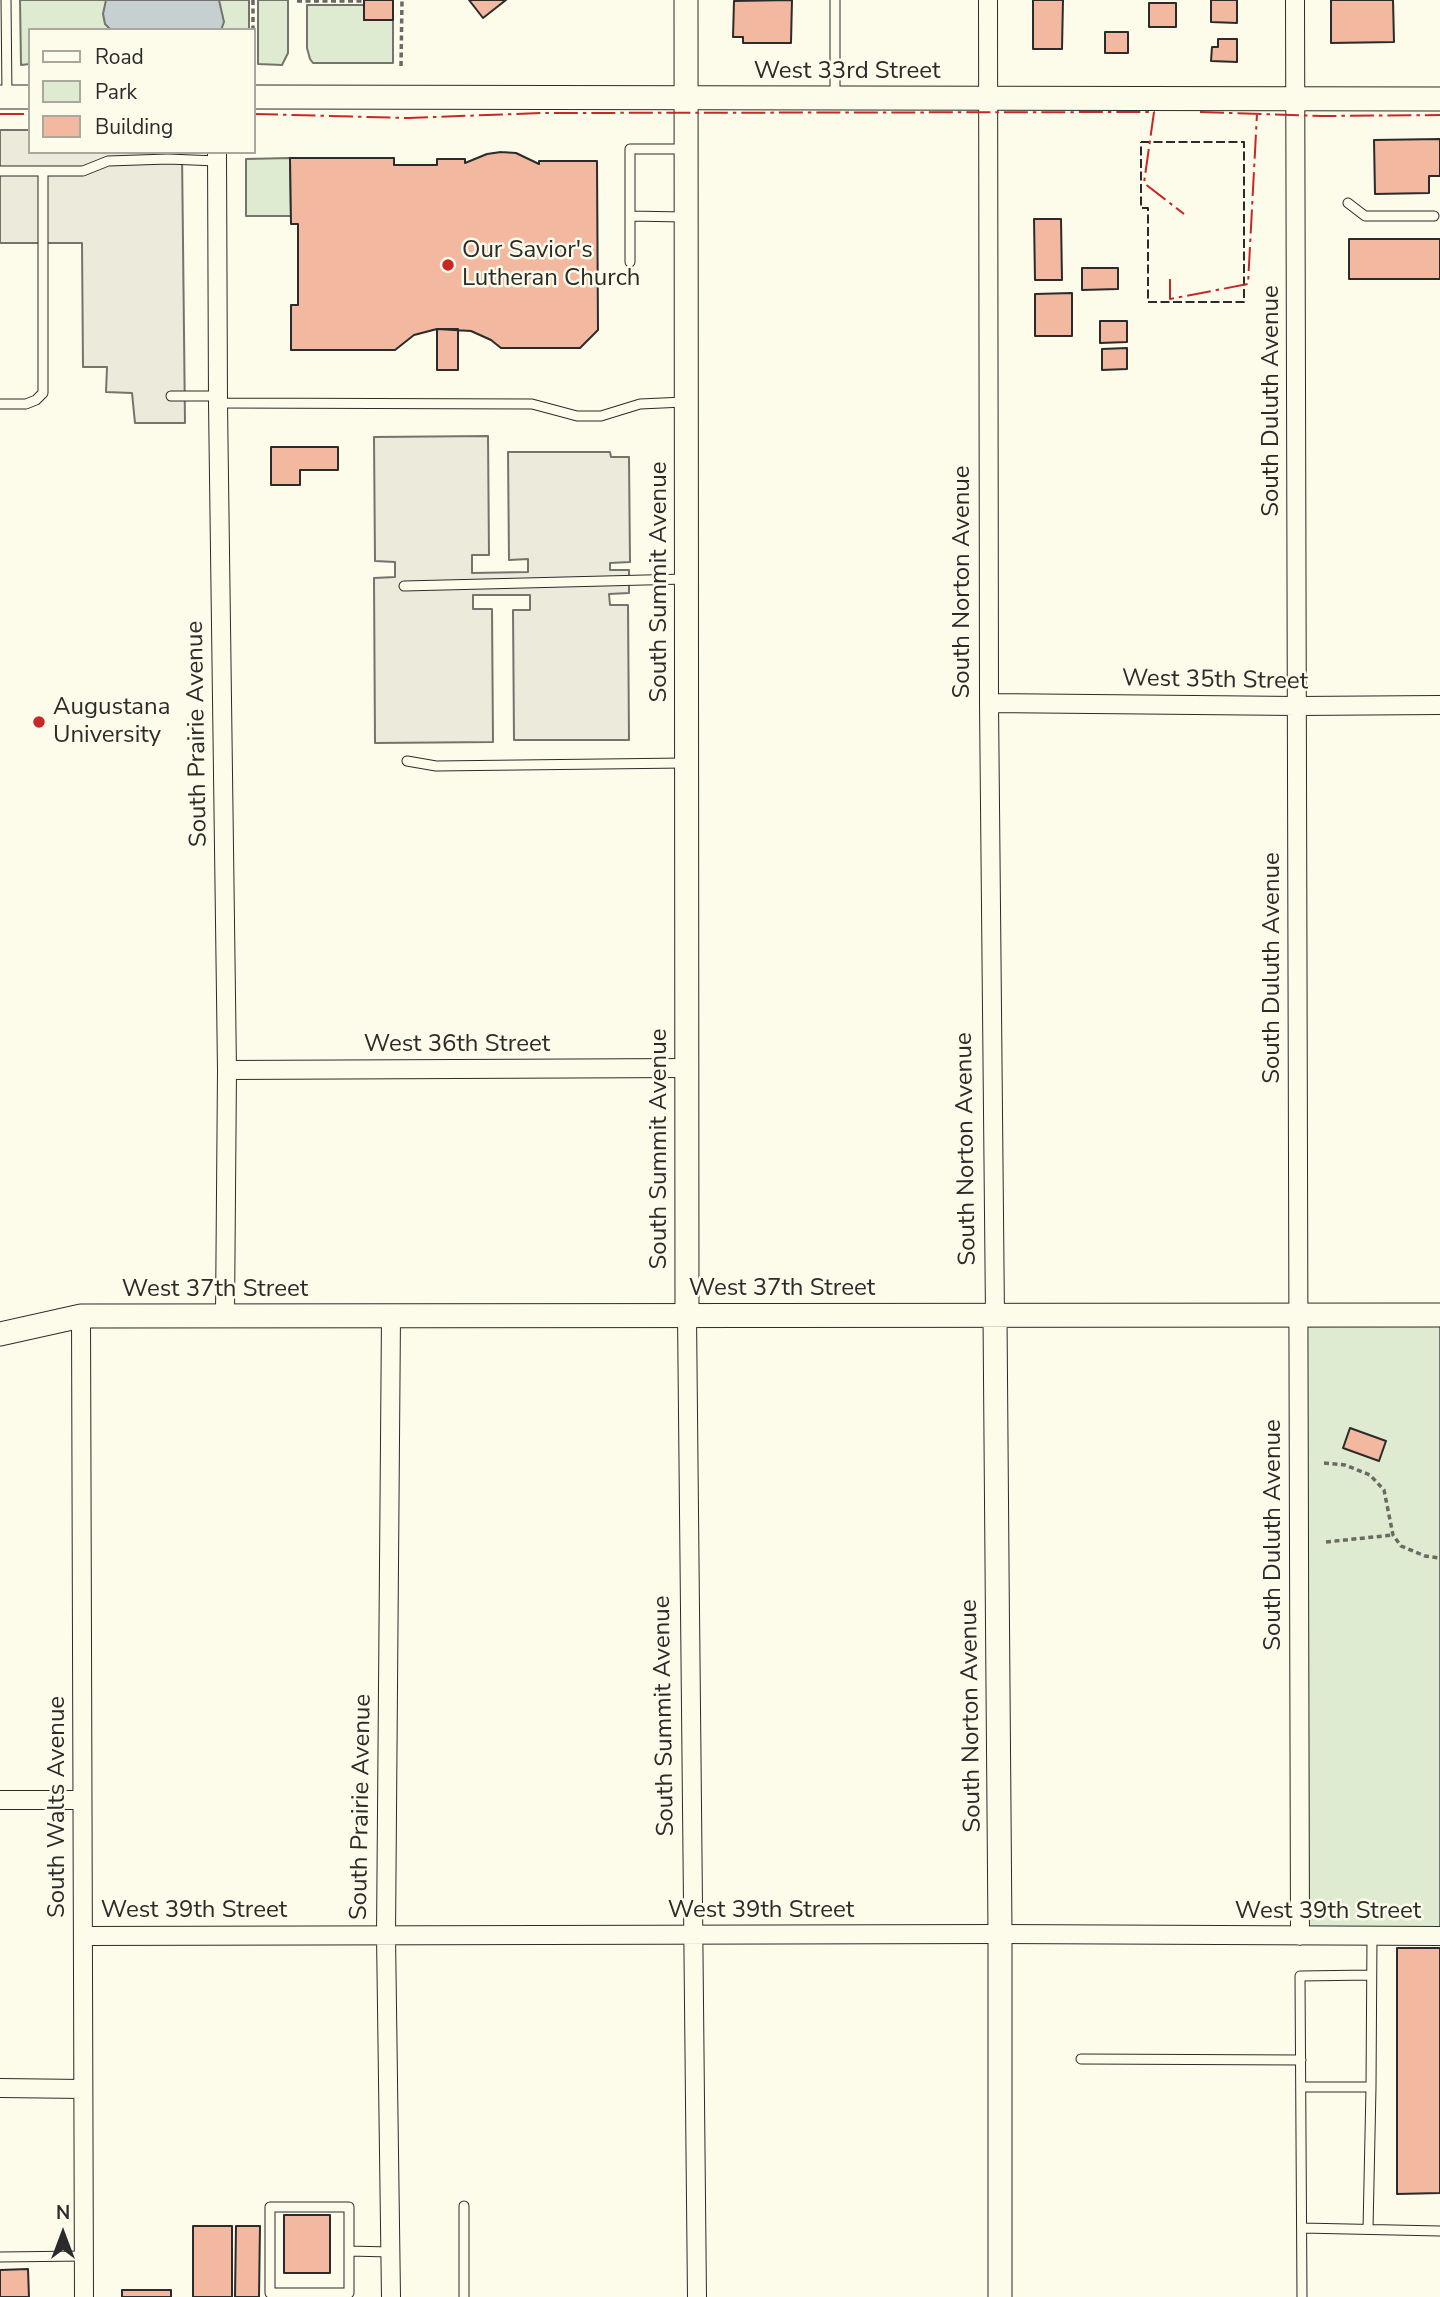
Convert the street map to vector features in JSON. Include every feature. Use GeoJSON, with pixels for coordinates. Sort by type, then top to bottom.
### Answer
{"type":"FeatureCollection","features":[{"type":"Feature","properties":{"kind":"street","name":"South Summit Avenue"},"geometry":{"type":"LineString","coordinates":[[685,0],[687,1315],[697,2297]]}},
{"type":"Feature","properties":{"kind":"street","name":"South Norton Avenue"},"geometry":{"type":"LineString","coordinates":[[988,0],[989,703],[1000,1934],[1000,2297]]}},
{"type":"Feature","properties":{"kind":"street","name":"South Duluth Avenue"},"geometry":{"type":"LineString","coordinates":[[1295,0],[1300,1936]]}},
{"type":"Feature","properties":{"kind":"street","name":"West 33rd Street"},"geometry":{"type":"LineString","coordinates":[[256,97],[1440,99]]}},
{"type":"Feature","properties":{"kind":"street","name":"South Prairie Avenue"},"geometry":{"type":"LineString","coordinates":[[217,157],[227,1070],[225,1315]]}},
{"type":"Feature","properties":{"kind":"street","name":"West 35th Street"},"geometry":{"type":"LineString","coordinates":[[989,703],[1440,705]]}},
{"type":"Feature","properties":{"kind":"street","name":"West 36th Street"},"geometry":{"type":"LineString","coordinates":[[227,1070],[687,1068]]}},
{"type":"Feature","properties":{"kind":"street","name":"West 37th Street"},"geometry":{"type":"LineString","coordinates":[[0,1334],[81,1316],[1440,1315]]}},
{"type":"Feature","properties":{"kind":"street","name":"South Walts Avenue"},"geometry":{"type":"LineString","coordinates":[[81,1316],[83,2297]]}},
{"type":"Feature","properties":{"kind":"street","name":"South Prairie Avenue"},"geometry":{"type":"LineString","coordinates":[[391,1316],[386,1935],[391,2297]]}},
{"type":"Feature","properties":{"kind":"street"},"geometry":{"type":"LineString","coordinates":[[0,1800],[82,1800]]}},
{"type":"Feature","properties":{"kind":"street","name":"West 39th Street"},"geometry":{"type":"LineString","coordinates":[[83,1937],[1000,1934],[1440,1936]]}},
{"type":"Feature","properties":{"kind":"street"},"geometry":{"type":"LineString","coordinates":[[0,2088],[83,2089]]}},
{"type":"Feature","properties":{"kind":"lane"},"geometry":{"type":"LineString","coordinates":[[6,0],[12,97]]}},
{"type":"Feature","properties":{"kind":"lane"},"geometry":{"type":"LineString","coordinates":[[835,0],[835,98]]}},
{"type":"Feature","properties":{"kind":"lane"},"geometry":{"type":"LineString","coordinates":[[629,262],[630,149],[686,149]]}},
{"type":"Feature","properties":{"kind":"lane"},"geometry":{"type":"LineString","coordinates":[[0,171],[83,170],[108,161],[217,157]]}},
{"type":"Feature","properties":{"kind":"lane"},"geometry":{"type":"LineString","coordinates":[[0,404],[26,404],[43,393],[43,171]]}},
{"type":"Feature","properties":{"kind":"lane"},"geometry":{"type":"LineString","coordinates":[[1348,203],[1365,216],[1434,216]]}},
{"type":"Feature","properties":{"kind":"lane"},"geometry":{"type":"LineString","coordinates":[[630,216],[686,217]]}},
{"type":"Feature","properties":{"kind":"lane"},"geometry":{"type":"LineString","coordinates":[[171,396],[218,400],[532,404],[577,416],[601,416],[640,404],[686,402]]}},
{"type":"Feature","properties":{"kind":"lane"},"geometry":{"type":"LineString","coordinates":[[404,586],[686,579]]}},
{"type":"Feature","properties":{"kind":"lane"},"geometry":{"type":"LineString","coordinates":[[407,761],[436,766],[686,763]]}},
{"type":"Feature","properties":{"kind":"lane"},"geometry":{"type":"LineString","coordinates":[[1368,2229],[1372,1936]]}},
{"type":"Feature","properties":{"kind":"lane"},"geometry":{"type":"LineString","coordinates":[[1302,2297],[1300,1976],[1371,1975]]}},
{"type":"Feature","properties":{"kind":"lane"},"geometry":{"type":"LineString","coordinates":[[1080,2059],[1301,2060]]}},
{"type":"Feature","properties":{"kind":"lane"},"geometry":{"type":"LineString","coordinates":[[1301,2087],[1371,2087]]}},
{"type":"Feature","properties":{"kind":"lane"},"geometry":{"type":"LineString","coordinates":[[464,2206],[464,2297]]}},
{"type":"Feature","properties":{"kind":"lane"},"geometry":{"type":"LineString","coordinates":[[270,2207],[349,2207],[349,2251],[349,2293],[270,2293],[270,2207]]}},
{"type":"Feature","properties":{"kind":"lane"},"geometry":{"type":"LineString","coordinates":[[1302,2228],[1440,2231]]}},
{"type":"Feature","properties":{"kind":"lane"},"geometry":{"type":"LineString","coordinates":[[349,2251],[390,2252]]}},
{"type":"Feature","properties":{"kind":"lane"},"geometry":{"type":"LineString","coordinates":[[0,2257],[83,2256]]}},
{"type":"Feature","properties":{"kind":"path"},"geometry":{"type":"LineString","coordinates":[[253,0],[253,28]]}},
{"type":"Feature","properties":{"kind":"path"},"geometry":{"type":"LineString","coordinates":[[401,66],[402,0]]}},
{"type":"Feature","properties":{"kind":"path"},"geometry":{"type":"LineString","coordinates":[[297,1],[364,1]]}},
{"type":"Feature","properties":{"kind":"path"},"geometry":{"type":"LineString","coordinates":[[1324,1463],[1345,1465],[1370,1475],[1384,1490],[1393,1535],[1401,1546],[1425,1556],[1440,1558]]}},
{"type":"Feature","properties":{"kind":"path"},"geometry":{"type":"LineString","coordinates":[[1326,1542],[1393,1535]]}},
{"type":"Feature","properties":{"kind":"green space"},"geometry":{"type":"Polygon","coordinates":[[[20,0],[249,0],[249,28],[28,28],[28,64],[21,65],[20,0]]]}},
{"type":"Feature","properties":{"kind":"green space"},"geometry":{"type":"Polygon","coordinates":[[[258,0],[288,0],[288,53],[282,65],[258,64],[258,0]]]}},
{"type":"Feature","properties":{"kind":"green space"},"geometry":{"type":"Polygon","coordinates":[[[307,5],[364,5],[364,20],[393,20],[393,63],[313,63],[307,48],[307,5]]]}},
{"type":"Feature","properties":{"kind":"green space"},"geometry":{"type":"Polygon","coordinates":[[[290,158],[291,216],[246,216],[246,159],[290,158]]]}},
{"type":"Feature","properties":{"kind":"green space"},"geometry":{"type":"Polygon","coordinates":[[[1298,1315],[1440,1315],[1440,1936],[1300,1936],[1298,1315]]]}},
{"type":"Feature","properties":{"kind":"shaded area"},"geometry":{"type":"Polygon","coordinates":[[[106,0],[219,0],[224,22],[222,28],[109,28],[105,24],[103,14],[106,0]]]}},
{"type":"Feature","properties":{"kind":"shaded area"},"geometry":{"type":"Polygon","coordinates":[[[0,130],[28,130],[28,154],[182,154],[185,423],[135,423],[132,393],[106,392],[107,367],[83,367],[82,243],[0,243],[0,130]]]}},
{"type":"Feature","properties":{"kind":"shaded area"},"geometry":{"type":"Polygon","coordinates":[[[488,436],[489,555],[472,555],[472,573],[528,572],[528,559],[509,560],[508,452],[610,452],[611,457],[629,457],[630,562],[610,563],[610,570],[629,570],[629,593],[609,594],[610,605],[628,605],[629,740],[514,740],[513,610],[530,610],[530,595],[473,595],[473,609],[492,609],[493,742],[375,743],[374,578],[395,577],[395,562],[375,561],[374,437],[488,436]]]}},
{"type":"Feature","properties":{"kind":"building"},"geometry":{"type":"Polygon","coordinates":[[[364,0],[393,0],[393,20],[364,20],[364,0]]]}},
{"type":"Feature","properties":{"kind":"building"},"geometry":{"type":"Polygon","coordinates":[[[469,0],[506,0],[483,18],[469,0]]]}},
{"type":"Feature","properties":{"kind":"building"},"geometry":{"type":"Polygon","coordinates":[[[792,0],[791,43],[743,43],[743,37],[733,37],[734,1],[792,0]]]}},
{"type":"Feature","properties":{"kind":"building"},"geometry":{"type":"Polygon","coordinates":[[[1033,0],[1063,0],[1062,49],[1033,49],[1033,0]]]}},
{"type":"Feature","properties":{"kind":"building"},"geometry":{"type":"Polygon","coordinates":[[[1211,0],[1237,0],[1237,23],[1211,22],[1211,0]]]}},
{"type":"Feature","properties":{"kind":"building"},"geometry":{"type":"Polygon","coordinates":[[[1331,0],[1393,0],[1394,42],[1331,43],[1331,0]]]}},
{"type":"Feature","properties":{"kind":"building"},"geometry":{"type":"Polygon","coordinates":[[[1149,3],[1176,3],[1176,27],[1149,27],[1149,3]]]}},
{"type":"Feature","properties":{"kind":"building"},"geometry":{"type":"Polygon","coordinates":[[[1105,32],[1128,32],[1128,53],[1105,53],[1105,32]]]}},
{"type":"Feature","properties":{"kind":"building"},"geometry":{"type":"Polygon","coordinates":[[[1218,39],[1237,39],[1237,62],[1211,61],[1212,47],[1218,47],[1218,39]]]}},
{"type":"Feature","properties":{"kind":"building"},"geometry":{"type":"Polygon","coordinates":[[[1440,139],[1440,176],[1429,176],[1429,193],[1375,194],[1374,140],[1440,139]]]}},
{"type":"Feature","properties":{"kind":"building","name":"Our Savior's Lutheran Church"},"geometry":{"type":"Polygon","coordinates":[[[516,153],[539,164],[539,161],[597,161],[598,330],[580,348],[501,348],[471,331],[437,329],[414,335],[395,350],[291,350],[291,305],[298,305],[298,224],[291,224],[290,158],[394,158],[394,165],[437,165],[437,159],[465,159],[465,163],[487,154],[516,153]]]}},
{"type":"Feature","properties":{"kind":"building"},"geometry":{"type":"Polygon","coordinates":[[[1034,219],[1061,219],[1062,280],[1035,280],[1034,219]]]}},
{"type":"Feature","properties":{"kind":"building"},"geometry":{"type":"Polygon","coordinates":[[[1349,239],[1440,239],[1440,279],[1349,279],[1349,239]]]}},
{"type":"Feature","properties":{"kind":"building"},"geometry":{"type":"Polygon","coordinates":[[[1082,268],[1118,268],[1118,289],[1082,290],[1082,268]]]}},
{"type":"Feature","properties":{"kind":"building"},"geometry":{"type":"Polygon","coordinates":[[[1072,293],[1072,336],[1035,336],[1035,294],[1072,293]]]}},
{"type":"Feature","properties":{"kind":"building"},"geometry":{"type":"Polygon","coordinates":[[[1100,321],[1127,321],[1127,342],[1100,343],[1100,321]]]}},
{"type":"Feature","properties":{"kind":"building"},"geometry":{"type":"Polygon","coordinates":[[[437,329],[458,329],[458,370],[437,370],[437,329]]]}},
{"type":"Feature","properties":{"kind":"building"},"geometry":{"type":"Polygon","coordinates":[[[1127,348],[1127,369],[1102,370],[1102,349],[1127,348]]]}},
{"type":"Feature","properties":{"kind":"building"},"geometry":{"type":"Polygon","coordinates":[[[271,447],[338,447],[338,470],[300,470],[300,485],[271,485],[271,447]]]}},
{"type":"Feature","properties":{"kind":"building"},"geometry":{"type":"Polygon","coordinates":[[[1350,1428],[1386,1441],[1379,1461],[1343,1448],[1350,1428]]]}},
{"type":"Feature","properties":{"kind":"building"},"geometry":{"type":"Polygon","coordinates":[[[1397,1948],[1440,1948],[1440,2193],[1397,2194],[1397,1948]]]}},
{"type":"Feature","properties":{"kind":"building"},"geometry":{"type":"Polygon","coordinates":[[[284,2215],[330,2215],[330,2273],[284,2273],[284,2215]]]}},
{"type":"Feature","properties":{"kind":"building"},"geometry":{"type":"Polygon","coordinates":[[[193,2226],[232,2226],[232,2297],[193,2297],[193,2226]]]}},
{"type":"Feature","properties":{"kind":"building"},"geometry":{"type":"Polygon","coordinates":[[[236,2226],[260,2226],[259,2297],[235,2297],[236,2226]]]}},
{"type":"Feature","properties":{"kind":"building"},"geometry":{"type":"Polygon","coordinates":[[[28,2269],[29,2297],[0,2297],[0,2270],[28,2269]]]}},
{"type":"Feature","properties":{"kind":"building"},"geometry":{"type":"Polygon","coordinates":[[[122,2290],[171,2290],[171,2297],[122,2297],[122,2290]]]}},
{"type":"Feature","properties":{"kind":"fence"},"geometry":{"type":"LineString","coordinates":[[1141,142],[1244,142],[1244,302],[1148,302],[1148,208],[1141,208],[1141,142]]}},
{"type":"Feature","properties":{"kind":"power"},"geometry":{"type":"LineString","coordinates":[[256,114],[408,118],[543,113],[1154,112],[1144,183],[1184,214]]}},
{"type":"Feature","properties":{"kind":"power"},"geometry":{"type":"LineString","coordinates":[[1200,112],[1322,116],[1440,115]]}},
{"type":"Feature","properties":{"kind":"power"},"geometry":{"type":"LineString","coordinates":[[0,114],[28,114]]}},
{"type":"Feature","properties":{"kind":"power"},"geometry":{"type":"LineString","coordinates":[[1170,279],[1170,299],[1248,284],[1257,114]]}},
{"type":"Feature","properties":{"kind":"place","name":"Our Savior's Lutheran Church"},"geometry":{"type":"Point","coordinates":[448,265]}},
{"type":"Feature","properties":{"kind":"place","name":"Augustana University"},"geometry":{"type":"Point","coordinates":[39,722]}}]}
